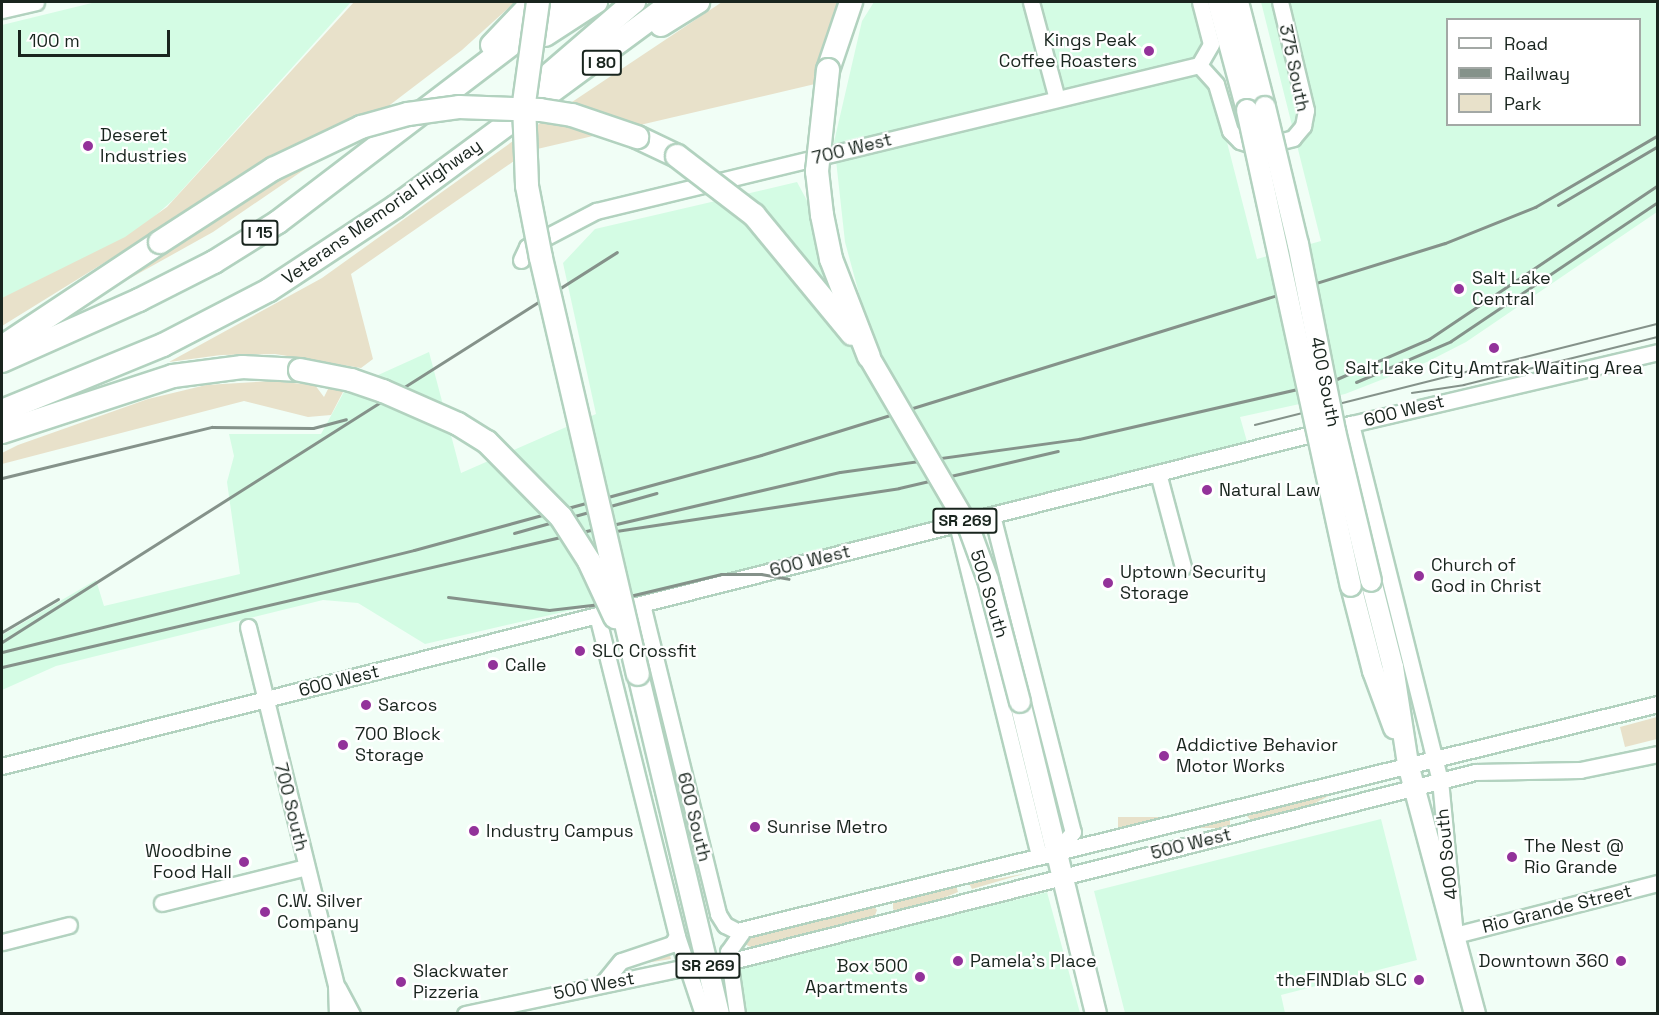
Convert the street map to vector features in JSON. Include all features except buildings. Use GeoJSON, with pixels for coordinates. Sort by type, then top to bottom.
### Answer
{"type":"FeatureCollection","features":[{"type":"Feature","properties":{"kind":"highway"},"geometry":{"type":"LineString","coordinates":[[446,94],[533,2]]}},
{"type":"Feature","properties":{"kind":"highway"},"geometry":{"type":"LineString","coordinates":[[538,2],[524,92],[527,186],[638,674]]}},
{"type":"Feature","properties":{"kind":"highway","name":"I 15"},"geometry":{"type":"LineString","coordinates":[[2,361],[214,262],[303,204],[567,2]]}},
{"type":"Feature","properties":{"kind":"highway"},"geometry":{"type":"LineString","coordinates":[[394,134],[596,2]]}},
{"type":"Feature","properties":{"kind":"highway"},"geometry":{"type":"LineString","coordinates":[[395,207],[634,2]]}},
{"type":"Feature","properties":{"kind":"highway","name":"Veterans Memorial Highway"},"geometry":{"type":"LineString","coordinates":[[2,411],[217,318],[332,251],[673,2]]}},
{"type":"Feature","properties":{"kind":"highway","name":"I 80"},"geometry":{"type":"LineString","coordinates":[[506,124],[698,2]]}},
{"type":"Feature","properties":{"kind":"highway"},"geometry":{"type":"LineString","coordinates":[[851,2],[828,70],[818,171],[822,215],[831,259],[869,357]]}},
{"type":"Feature","properties":{"kind":"highway"},"geometry":{"type":"LineString","coordinates":[[2,347],[273,169],[361,127],[408,114],[459,107],[540,110],[572,115],[637,137],[677,156],[732,195],[789,253],[869,357]]}},
{"type":"Feature","properties":{"kind":"highway"},"geometry":{"type":"LineString","coordinates":[[2,432],[174,376],[242,368],[300,370],[351,380],[429,410],[468,430],[512,463],[561,517],[589,561],[638,674]]}},
{"type":"Feature","properties":{"kind":"main road","name":"400 South"},"geometry":{"type":"LineString","coordinates":[[1218,2],[1256,109],[1298,244],[1335,431],[1393,667],[1413,787],[1475,1014]]}},
{"type":"Feature","properties":{"kind":"main road","name":"400 South"},"geometry":{"type":"LineString","coordinates":[[1238,2],[1256,109],[1352,586],[1372,671],[1408,764]]}},
{"type":"Feature","properties":{"kind":"main road","name":"500 South"},"geometry":{"type":"LineString","coordinates":[[869,357],[969,528],[988,580],[1020,702],[1047,854],[1062,877],[1096,1014]]}},
{"type":"Feature","properties":{"kind":"main road","name":"600 South"},"geometry":{"type":"LineString","coordinates":[[638,674],[719,1014]]}},
{"type":"Feature","properties":{"kind":"street"},"geometry":{"type":"LineString","coordinates":[[2,10],[36,2]]}},
{"type":"Feature","properties":{"kind":"street"},"geometry":{"type":"LineString","coordinates":[[1031,2],[1057,99]]}},
{"type":"Feature","properties":{"kind":"street"},"geometry":{"type":"LineString","coordinates":[[1199,65],[1211,44],[1200,2]]}},
{"type":"Feature","properties":{"kind":"street","name":"375 South"},"geometry":{"type":"LineString","coordinates":[[1199,65],[1219,90],[1232,134],[1250,146],[1293,138],[1306,117],[1280,2]]}},
{"type":"Feature","properties":{"kind":"street","name":"700 West"},"geometry":{"type":"LineString","coordinates":[[521,260],[527,247],[596,211],[1199,65]]}},
{"type":"Feature","properties":{"kind":"street","name":"600 West"},"geometry":{"type":"LineString","coordinates":[[1620,359],[1658,343]]}},
{"type":"Feature","properties":{"kind":"street","name":"600 West"},"geometry":{"type":"LineString","coordinates":[[2,766],[1351,424],[1620,359],[1658,352]]}},
{"type":"Feature","properties":{"kind":"street","name":"400 South"},"geometry":{"type":"LineString","coordinates":[[1351,424],[1440,780],[1455,935]]}},
{"type":"Feature","properties":{"kind":"street"},"geometry":{"type":"LineString","coordinates":[[1158,473],[1183,567]]}},
{"type":"Feature","properties":{"kind":"street","name":"500 South"},"geometry":{"type":"LineString","coordinates":[[957,524],[1047,854],[1073,832],[992,515]]}},
{"type":"Feature","properties":{"kind":"street","name":"600 South"},"geometry":{"type":"LineString","coordinates":[[642,604],[718,914],[728,928],[742,932]]}},
{"type":"Feature","properties":{"kind":"street"},"geometry":{"type":"LineString","coordinates":[[597,615],[677,936],[703,1014]]}},
{"type":"Feature","properties":{"kind":"street","name":"700 South"},"geometry":{"type":"LineString","coordinates":[[248,627],[336,986],[337,1014]]}},
{"type":"Feature","properties":{"kind":"street","name":"500 West"},"geometry":{"type":"LineString","coordinates":[[742,932],[1434,757],[1658,704]]}},
{"type":"Feature","properties":{"kind":"street","name":"500 West"},"geometry":{"type":"LineString","coordinates":[[728,962],[1440,780],[1490,769],[1580,770],[1658,754]]}},
{"type":"Feature","properties":{"kind":"street"},"geometry":{"type":"LineString","coordinates":[[162,903],[306,867]]}},
{"type":"Feature","properties":{"kind":"street","name":"Rio Grande Street"},"geometry":{"type":"LineString","coordinates":[[1455,935],[1658,883]]}},
{"type":"Feature","properties":{"kind":"street"},"geometry":{"type":"LineString","coordinates":[[2,942],[69,925]]}},
{"type":"Feature","properties":{"kind":"street"},"geometry":{"type":"LineString","coordinates":[[737,1014],[728,962],[730,946],[742,932]]}},
{"type":"Feature","properties":{"kind":"street"},"geometry":{"type":"LineString","coordinates":[[603,983],[621,961],[672,944],[677,936]]}},
{"type":"Feature","properties":{"kind":"street","name":"500 West"},"geometry":{"type":"LineString","coordinates":[[465,1014],[687,967]]}},
{"type":"Feature","properties":{"kind":"street","name":"700 South"},"geometry":{"type":"LineString","coordinates":[[336,986],[352,1014]]}},
{"type":"Feature","properties":{"kind":"shaded area"},"geometry":{"type":"Polygon","coordinates":[[[96,2],[351,2],[173,200],[129,239],[2,302],[2,25],[96,2]]]}},
{"type":"Feature","properties":{"kind":"shaded area"},"geometry":{"type":"Polygon","coordinates":[[[874,2],[1191,2],[1257,259],[1321,241],[1261,2],[1657,2],[1657,212],[1466,342],[1427,362],[1345,394],[1240,417],[1248,445],[835,549],[425,644],[358,603],[323,600],[56,666],[2,690],[2,635],[96,580],[104,606],[240,574],[227,482],[234,456],[229,434],[321,434],[345,390],[429,352],[461,473],[596,414],[563,263],[595,229],[797,182],[861,301],[845,242],[834,142],[862,21],[874,2]]]}},
{"type":"Feature","properties":{"kind":"shaded area"},"geometry":{"type":"Polygon","coordinates":[[[1381,819],[1417,960],[1281,995],[1285,1013],[1125,1013],[1094,891],[1381,819]]]}},
{"type":"Feature","properties":{"kind":"shaded area"},"geometry":{"type":"Polygon","coordinates":[[[1047,892],[1080,1013],[741,1013],[737,969],[1047,892]]]}},
{"type":"Feature","properties":{"kind":"green space"},"geometry":{"type":"Polygon","coordinates":[[[354,2],[515,2],[462,50],[378,114],[288,149],[2,326],[2,298],[125,237],[167,207],[354,2]]]}},
{"type":"Feature","properties":{"kind":"green space"},"geometry":{"type":"Polygon","coordinates":[[[722,2],[839,2],[815,84],[533,150],[533,128],[722,2]]]}},
{"type":"Feature","properties":{"kind":"green space"},"geometry":{"type":"Polygon","coordinates":[[[513,141],[514,161],[351,274],[373,359],[361,368],[275,354],[221,355],[169,362],[322,278],[513,141]]]}},
{"type":"Feature","properties":{"kind":"green space"},"geometry":{"type":"Polygon","coordinates":[[[333,150],[213,232],[91,300],[277,179],[333,150]]]}},
{"type":"Feature","properties":{"kind":"green space"},"geometry":{"type":"Polygon","coordinates":[[[271,381],[315,385],[324,397],[329,387],[344,390],[331,415],[308,417],[244,401],[2,464],[2,453],[18,445],[148,399],[206,385],[271,381]]]}},
{"type":"Feature","properties":{"kind":"green space"},"geometry":{"type":"Polygon","coordinates":[[[1657,717],[1657,739],[1625,747],[1620,727],[1657,717]]]}},
{"type":"Feature","properties":{"kind":"green space"},"geometry":{"type":"Polygon","coordinates":[[[1344,788],[1298,812],[1253,823],[1247,816],[1344,788]]]}},
{"type":"Feature","properties":{"kind":"green space"},"geometry":{"type":"Polygon","coordinates":[[[1118,817],[1230,817],[1230,828],[1118,828],[1118,817]]]}},
{"type":"Feature","properties":{"kind":"green space"},"geometry":{"type":"Polygon","coordinates":[[[1027,873],[972,889],[967,879],[997,879],[1027,873]]]}},
{"type":"Feature","properties":{"kind":"green space"},"geometry":{"type":"Polygon","coordinates":[[[955,882],[958,892],[926,905],[897,912],[893,909],[893,898],[955,882]]]}},
{"type":"Feature","properties":{"kind":"green space"},"geometry":{"type":"Polygon","coordinates":[[[871,904],[877,910],[874,918],[754,949],[745,944],[746,936],[871,904]]]}},
{"type":"Feature","properties":{"kind":"green space"},"geometry":{"type":"Polygon","coordinates":[[[669,952],[671,959],[627,966],[669,952]]]}},
{"type":"Feature","properties":{"kind":"tram line"},"geometry":{"type":"LineString","coordinates":[[1255,425],[1658,324]]}},
{"type":"Feature","properties":{"kind":"tram line"},"geometry":{"type":"LineString","coordinates":[[1412,393],[1464,385],[1658,337]]}},
{"type":"Feature","properties":{"kind":"railway"},"geometry":{"type":"LineString","coordinates":[[2,652],[414,550],[761,455],[1445,243],[1535,207],[1658,135]]}},
{"type":"Feature","properties":{"kind":"railway"},"geometry":{"type":"LineString","coordinates":[[1558,205],[1658,146]]}},
{"type":"Feature","properties":{"kind":"railway"},"geometry":{"type":"LineString","coordinates":[[2,667],[840,472],[1079,439],[1332,381],[1429,339],[1658,185]]}},
{"type":"Feature","properties":{"kind":"railway"},"geometry":{"type":"LineString","coordinates":[[1356,382],[1451,341],[1658,202]]}},
{"type":"Feature","properties":{"kind":"railway"},"geometry":{"type":"LineString","coordinates":[[2,642],[617,252]]}},
{"type":"Feature","properties":{"kind":"railway"},"geometry":{"type":"LineString","coordinates":[[2,478],[212,427],[313,428],[346,419]]}},
{"type":"Feature","properties":{"kind":"railway"},"geometry":{"type":"LineString","coordinates":[[616,531],[899,488],[1058,451]]}},
{"type":"Feature","properties":{"kind":"railway"},"geometry":{"type":"LineString","coordinates":[[514,533],[656,493]]}},
{"type":"Feature","properties":{"kind":"railway"},"geometry":{"type":"LineString","coordinates":[[448,597],[549,610],[592,605],[721,574],[761,574],[789,579]]}},
{"type":"Feature","properties":{"kind":"railway"},"geometry":{"type":"LineString","coordinates":[[2,632],[58,599]]}},
{"type":"Feature","properties":{"kind":"place","name":"Kings Peak Coffee Roasters"},"geometry":{"type":"Point","coordinates":[1149,51]}},
{"type":"Feature","properties":{"kind":"place","name":"Deseret Industries"},"geometry":{"type":"Point","coordinates":[88,146]}},
{"type":"Feature","properties":{"kind":"place","name":"Salt Lake Central"},"geometry":{"type":"Point","coordinates":[1459,289]}},
{"type":"Feature","properties":{"kind":"place","name":"Salt Lake City Amtrak Waiting Area"},"geometry":{"type":"Point","coordinates":[1494,348]}},
{"type":"Feature","properties":{"kind":"place","name":"Natural Law"},"geometry":{"type":"Point","coordinates":[1207,490]}},
{"type":"Feature","properties":{"kind":"place","name":"Church of God in Christ"},"geometry":{"type":"Point","coordinates":[1419,576]}},
{"type":"Feature","properties":{"kind":"place","name":"Uptown Security Storage"},"geometry":{"type":"Point","coordinates":[1108,583]}},
{"type":"Feature","properties":{"kind":"place","name":"SLC Crossfit"},"geometry":{"type":"Point","coordinates":[580,651]}},
{"type":"Feature","properties":{"kind":"place","name":"Calle"},"geometry":{"type":"Point","coordinates":[493,665]}},
{"type":"Feature","properties":{"kind":"place","name":"Sarcos"},"geometry":{"type":"Point","coordinates":[366,705]}},
{"type":"Feature","properties":{"kind":"place","name":"700 Block Storage"},"geometry":{"type":"Point","coordinates":[343,745]}},
{"type":"Feature","properties":{"kind":"place","name":"Addictive Behavior Motor Works"},"geometry":{"type":"Point","coordinates":[1164,756]}},
{"type":"Feature","properties":{"kind":"place","name":"Sunrise Metro"},"geometry":{"type":"Point","coordinates":[755,827]}},
{"type":"Feature","properties":{"kind":"place","name":"Industry Campus"},"geometry":{"type":"Point","coordinates":[474,831]}},
{"type":"Feature","properties":{"kind":"place","name":"The Nest @ Rio Grande"},"geometry":{"type":"Point","coordinates":[1512,857]}},
{"type":"Feature","properties":{"kind":"place","name":"Woodbine Food Hall"},"geometry":{"type":"Point","coordinates":[244,862]}},
{"type":"Feature","properties":{"kind":"place","name":"C.W. Silver Company"},"geometry":{"type":"Point","coordinates":[265,912]}},
{"type":"Feature","properties":{"kind":"place","name":"Pamela's Place"},"geometry":{"type":"Point","coordinates":[958,961]}},
{"type":"Feature","properties":{"kind":"place","name":"Downtown 360"},"geometry":{"type":"Point","coordinates":[1621,961]}},
{"type":"Feature","properties":{"kind":"place","name":"Box 500 Apartments"},"geometry":{"type":"Point","coordinates":[920,977]}},
{"type":"Feature","properties":{"kind":"place","name":"theFINDlab SLC"},"geometry":{"type":"Point","coordinates":[1419,980]}},
{"type":"Feature","properties":{"kind":"place","name":"Slackwater Pizzeria"},"geometry":{"type":"Point","coordinates":[401,982]}}]}
